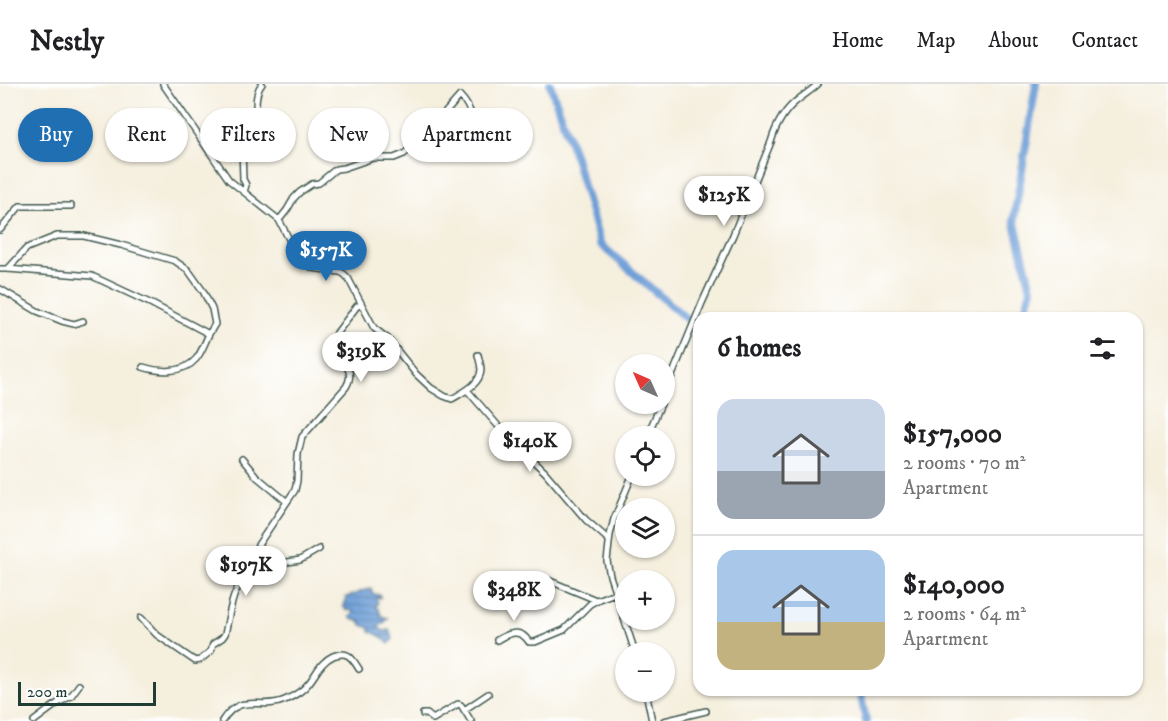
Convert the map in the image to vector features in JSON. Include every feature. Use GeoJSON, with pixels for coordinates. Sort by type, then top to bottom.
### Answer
{"type":"FeatureCollection","features":[{"type":"Feature","properties":{"kind":"street"},"geometry":{"type":"LineString","coordinates":[[164,84],[229,180],[279,220],[292,245],[312,268],[340,272],[348,278],[374,328],[388,339],[430,388],[452,399],[467,390],[478,380],[481,370],[478,355]]}},
{"type":"Feature","properties":{"kind":"street"},"geometry":{"type":"LineString","coordinates":[[244,192],[246,185],[243,179],[242,148],[251,148],[252,140],[258,140],[256,102],[258,87],[261,84]]}},
{"type":"Feature","properties":{"kind":"street"},"geometry":{"type":"LineString","coordinates":[[698,312],[733,235],[775,128],[788,108],[818,84]]}},
{"type":"Feature","properties":{"kind":"street"},"geometry":{"type":"LineString","coordinates":[[460,96],[471,111],[475,138],[462,136],[437,124],[460,96]]}},
{"type":"Feature","properties":{"kind":"street"},"geometry":{"type":"LineString","coordinates":[[279,220],[294,198],[305,188],[320,183],[336,170],[373,158],[394,158],[401,155]]}},
{"type":"Feature","properties":{"kind":"street"},"geometry":{"type":"LineString","coordinates":[[0,230],[2,224],[20,206],[71,206]]}},
{"type":"Feature","properties":{"kind":"street"},"geometry":{"type":"LineString","coordinates":[[8,269],[27,248],[57,236],[84,236],[175,261],[188,270],[203,291],[212,309],[215,324],[195,360],[170,371],[142,367]]}},
{"type":"Feature","properties":{"kind":"street"},"geometry":{"type":"LineString","coordinates":[[0,269],[92,276],[209,334]]}},
{"type":"Feature","properties":{"kind":"street"},"geometry":{"type":"LineString","coordinates":[[0,289],[37,311],[62,321],[74,324],[83,321]]}},
{"type":"Feature","properties":{"kind":"street"},"geometry":{"type":"LineString","coordinates":[[319,549],[300,560],[269,565],[259,561],[256,551],[295,490],[302,437],[349,382],[349,368],[331,348],[330,342],[357,306],[362,305]]}},
{"type":"Feature","properties":{"kind":"street"},"geometry":{"type":"LineString","coordinates":[[675,368],[693,325]]}},
{"type":"Feature","properties":{"kind":"street"},"geometry":{"type":"LineString","coordinates":[[467,390],[506,435],[545,472],[586,520],[609,540]]}},
{"type":"Feature","properties":{"kind":"street"},"geometry":{"type":"LineString","coordinates":[[242,459],[257,477],[286,501]]}},
{"type":"Feature","properties":{"kind":"street"},"geometry":{"type":"LineString","coordinates":[[497,640],[505,635],[517,633],[522,634],[529,642],[535,642],[564,630],[596,600],[615,593],[607,561],[609,540],[614,519],[628,486]]}},
{"type":"Feature","properties":{"kind":"street"},"geometry":{"type":"LineString","coordinates":[[141,618],[157,635],[195,661],[200,660],[225,634],[233,598],[241,582],[259,561]]}},
{"type":"Feature","properties":{"kind":"street"},"geometry":{"type":"LineString","coordinates":[[550,581],[596,600]]}},
{"type":"Feature","properties":{"kind":"street"},"geometry":{"type":"LineString","coordinates":[[222,721],[235,706],[284,700],[301,692],[323,663],[333,656],[351,657],[359,669]]}},
{"type":"Feature","properties":{"kind":"street"},"geometry":{"type":"LineString","coordinates":[[33,721],[71,696],[79,685]]}},
{"type":"Feature","properties":{"kind":"street"},"geometry":{"type":"LineString","coordinates":[[464,710],[488,694]]}},
{"type":"Feature","properties":{"kind":"street"},"geometry":{"type":"LineString","coordinates":[[648,702],[652,721]]}},
{"type":"Feature","properties":{"kind":"street"},"geometry":{"type":"LineString","coordinates":[[423,714],[433,719],[458,704],[471,721]]}},
{"type":"Feature","properties":{"kind":"street"},"geometry":{"type":"LineString","coordinates":[[664,721],[706,711]]}},
{"type":"Feature","properties":{"kind":"water"},"geometry":{"type":"Polygon","coordinates":[[[371,588],[373,594],[380,595],[380,598],[376,599],[378,603],[376,607],[381,616],[388,618],[378,627],[384,631],[389,630],[393,639],[389,644],[382,637],[370,631],[370,628],[352,619],[350,617],[353,611],[346,610],[343,606],[346,597],[371,588]]]}},
{"type":"Feature","properties":{"kind":"waterway"},"geometry":{"type":"LineString","coordinates":[[550,84],[574,154],[600,244],[689,321]]}},
{"type":"Feature","properties":{"kind":"waterway"},"geometry":{"type":"LineString","coordinates":[[1025,312],[1031,289],[1014,219],[1036,84]]}},
{"type":"Feature","properties":{"kind":"waterway"},"geometry":{"type":"LineString","coordinates":[[861,696],[866,721]]}}]}
